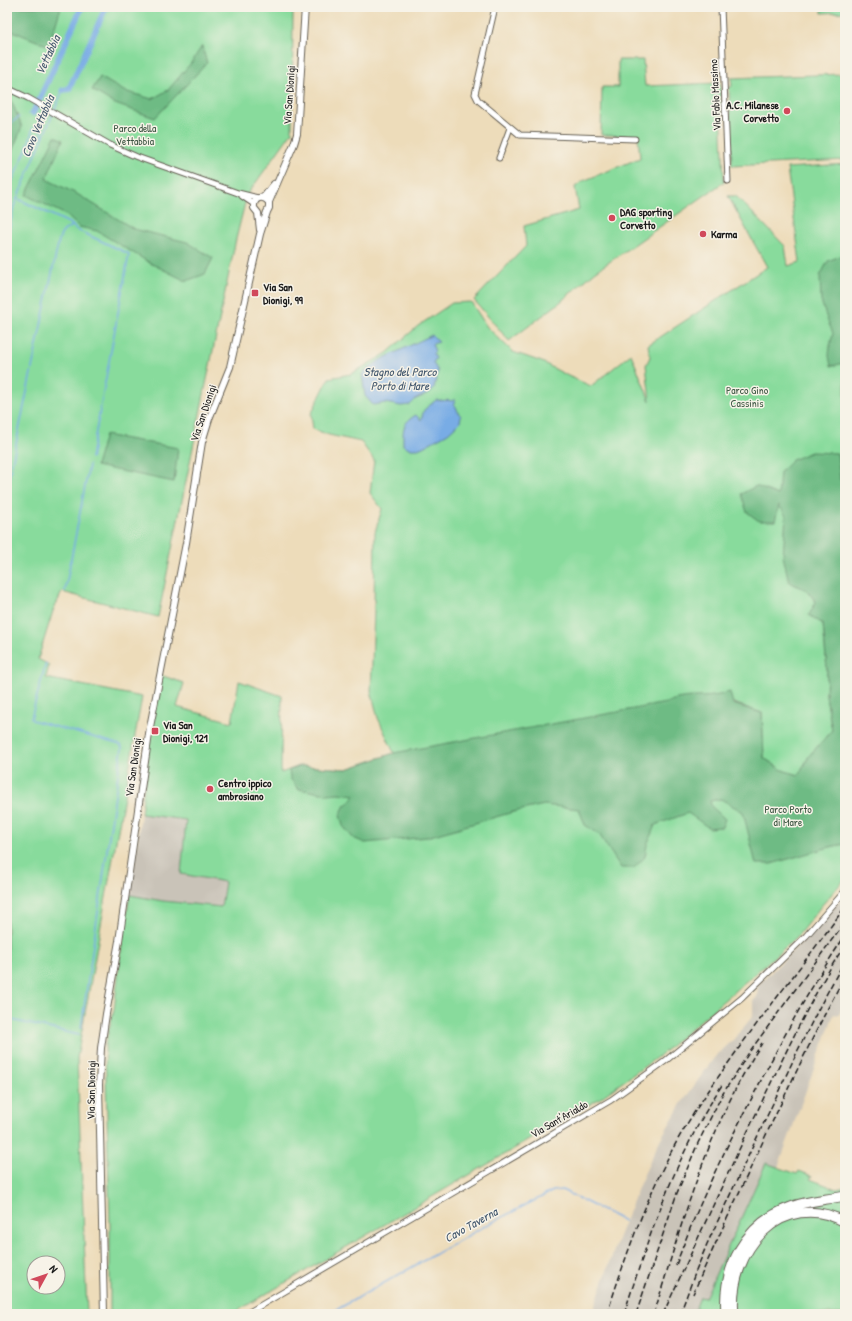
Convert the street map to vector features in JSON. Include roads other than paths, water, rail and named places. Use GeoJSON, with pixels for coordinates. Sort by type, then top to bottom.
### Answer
{"type":"FeatureCollection","features":[{"type":"Feature","properties":{"kind":"highway"},"geometry":{"type":"LineString","coordinates":[[726,1314],[726,1291],[730,1269],[740,1247],[753,1231],[772,1216],[791,1206],[845,1196]]}},
{"type":"Feature","properties":{"kind":"highway"},"geometry":{"type":"LineString","coordinates":[[734,1314],[733,1299],[738,1269],[748,1248],[764,1231],[773,1224],[789,1216],[805,1212],[821,1212],[836,1216],[845,1222]]}},
{"type":"Feature","properties":{"kind":"street","name":"Via San Dionigi"},"geometry":{"type":"LineString","coordinates":[[104,1314],[99,1085],[101,1048],[106,1014],[119,941],[150,727],[184,550],[202,442],[209,419],[230,367],[260,234],[269,208],[269,202],[297,134],[304,7]]}},
{"type":"Feature","properties":{"kind":"street"},"geometry":{"type":"LineString","coordinates":[[495,7],[475,94],[478,100],[520,135],[634,139]]}},
{"type":"Feature","properties":{"kind":"street","name":"Via Fabio Massimo"},"geometry":{"type":"LineString","coordinates":[[721,7],[728,181]]}},
{"type":"Feature","properties":{"kind":"street"},"geometry":{"type":"LineString","coordinates":[[7,88],[110,145],[137,157],[258,200],[269,202]]}},
{"type":"Feature","properties":{"kind":"street"},"geometry":{"type":"LineString","coordinates":[[499,158],[510,128]]}},
{"type":"Feature","properties":{"kind":"street","name":"Via San Dionigi"},"geometry":{"type":"LineString","coordinates":[[260,234],[258,213],[254,209],[258,200],[278,180]]}},
{"type":"Feature","properties":{"kind":"street"},"geometry":{"type":"LineString","coordinates":[[258,213],[262,214],[267,212]]}},
{"type":"Feature","properties":{"kind":"street","name":"Via Sant'Arialdo"},"geometry":{"type":"LineString","coordinates":[[246,1314],[611,1100],[664,1062],[742,998],[806,936],[845,891]]}},
{"type":"Feature","properties":{"kind":"water","name":"Stagno del Parco Porto di Mare"},"geometry":{"type":"Polygon","coordinates":[[[432,335],[439,342],[432,344],[435,351],[433,354],[436,358],[433,363],[438,371],[434,388],[430,393],[416,399],[410,405],[401,406],[385,403],[373,405],[365,396],[362,374],[380,360],[432,335]]]}},
{"type":"Feature","properties":{"kind":"water","name":"Stagno del Parco Porto di Mare"},"geometry":{"type":"Polygon","coordinates":[[[455,399],[454,404],[461,416],[460,422],[448,433],[418,449],[411,449],[403,445],[404,427],[411,418],[416,415],[421,420],[424,410],[436,400],[452,401],[455,399]]]}},
{"type":"Feature","properties":{"kind":"waterway","name":"Vettabbia"},"geometry":{"type":"LineString","coordinates":[[33,113],[82,7]]}},
{"type":"Feature","properties":{"kind":"waterway"},"geometry":{"type":"LineString","coordinates":[[63,90],[69,89],[106,7]]}},
{"type":"Feature","properties":{"kind":"waterway","name":"Cavo Vettabbia"},"geometry":{"type":"LineString","coordinates":[[7,238],[14,206],[63,90]]}},
{"type":"Feature","properties":{"kind":"waterway","name":"Vettabbia"},"geometry":{"type":"LineString","coordinates":[[28,114],[33,113]]}},
{"type":"Feature","properties":{"kind":"waterway"},"geometry":{"type":"LineString","coordinates":[[7,126],[19,117]]}},
{"type":"Feature","properties":{"kind":"waterway"},"geometry":{"type":"LineString","coordinates":[[9,194],[8,190],[28,146],[33,128]]}},
{"type":"Feature","properties":{"kind":"waterway","name":"Cavo Vettabbia"},"geometry":{"type":"LineString","coordinates":[[40,128],[43,136]]}},
{"type":"Feature","properties":{"kind":"waterway"},"geometry":{"type":"LineString","coordinates":[[18,199],[71,224],[77,230],[129,254],[91,458]]}},
{"type":"Feature","properties":{"kind":"waterway"},"geometry":{"type":"LineString","coordinates":[[7,487],[59,240],[62,232],[72,226]]}},
{"type":"Feature","properties":{"kind":"waterway"},"geometry":{"type":"LineString","coordinates":[[65,591],[89,465]]}},
{"type":"Feature","properties":{"kind":"waterway"},"geometry":{"type":"LineString","coordinates":[[46,663],[31,718],[32,720],[121,745],[122,748],[81,1028]]}},
{"type":"Feature","properties":{"kind":"waterway"},"geometry":{"type":"LineString","coordinates":[[7,1019],[79,1035]]}},
{"type":"Feature","properties":{"kind":"waterway","name":"Cavo Taverna"},"geometry":{"type":"LineString","coordinates":[[329,1314],[485,1226],[553,1191],[562,1190],[624,1221]]}},
{"type":"Feature","properties":{"kind":"railway"},"geometry":{"type":"LineString","coordinates":[[607,1314],[647,1204],[666,1162],[684,1128],[741,1045],[845,907]]}},
{"type":"Feature","properties":{"kind":"railway"},"geometry":{"type":"LineString","coordinates":[[636,1314],[677,1193],[698,1143],[722,1095],[750,1051],[845,922]]}},
{"type":"Feature","properties":{"kind":"railway"},"geometry":{"type":"LineString","coordinates":[[676,1265],[721,1158],[742,1117],[796,1014],[845,936]]}},
{"type":"Feature","properties":{"kind":"railway"},"geometry":{"type":"LineString","coordinates":[[663,1314],[741,1145],[795,1034],[814,997],[845,945]]}},
{"type":"Feature","properties":{"kind":"railway"},"geometry":{"type":"LineString","coordinates":[[680,1314],[707,1244],[798,1050],[845,960]]}},
{"type":"Feature","properties":{"kind":"railway"},"geometry":{"type":"LineString","coordinates":[[693,1294],[765,1137],[845,976]]}},
{"type":"Feature","properties":{"kind":"railway"},"geometry":{"type":"LineString","coordinates":[[654,1314],[675,1244],[712,1141],[743,1074],[762,1043]]}},
{"type":"Feature","properties":{"kind":"railway"},"geometry":{"type":"LineString","coordinates":[[624,1314],[665,1196],[677,1168],[705,1112],[722,1085]]}},
{"type":"Feature","properties":{"kind":"place","name":"A.C. Milanese Corvetto"},"geometry":{"type":"Point","coordinates":[787,111]}},
{"type":"Feature","properties":{"kind":"place","name":"DAG sporting Corvetto"},"geometry":{"type":"Point","coordinates":[612,218]}},
{"type":"Feature","properties":{"kind":"place","name":"Karma"},"geometry":{"type":"Point","coordinates":[703,234]}},
{"type":"Feature","properties":{"kind":"place","name":"Via San Dionigi, 99"},"geometry":{"type":"Point","coordinates":[255,293]}},
{"type":"Feature","properties":{"kind":"place","name":"Via San Dionigi, 121"},"geometry":{"type":"Point","coordinates":[155,731]}},
{"type":"Feature","properties":{"kind":"place","name":"Centro ippico ambrosiano"},"geometry":{"type":"Point","coordinates":[210,789]}},
{"type":"Feature","properties":{"kind":"park label","name":"Parco della Vettabbia"},"geometry":{"type":"Point","coordinates":[135,134]}},
{"type":"Feature","properties":{"kind":"park label","name":"Parco Gino Cassinis"},"geometry":{"type":"Point","coordinates":[747,396]}},
{"type":"Feature","properties":{"kind":"park label","name":"Parco Porto di Mare"},"geometry":{"type":"Point","coordinates":[788,815]}}]}
